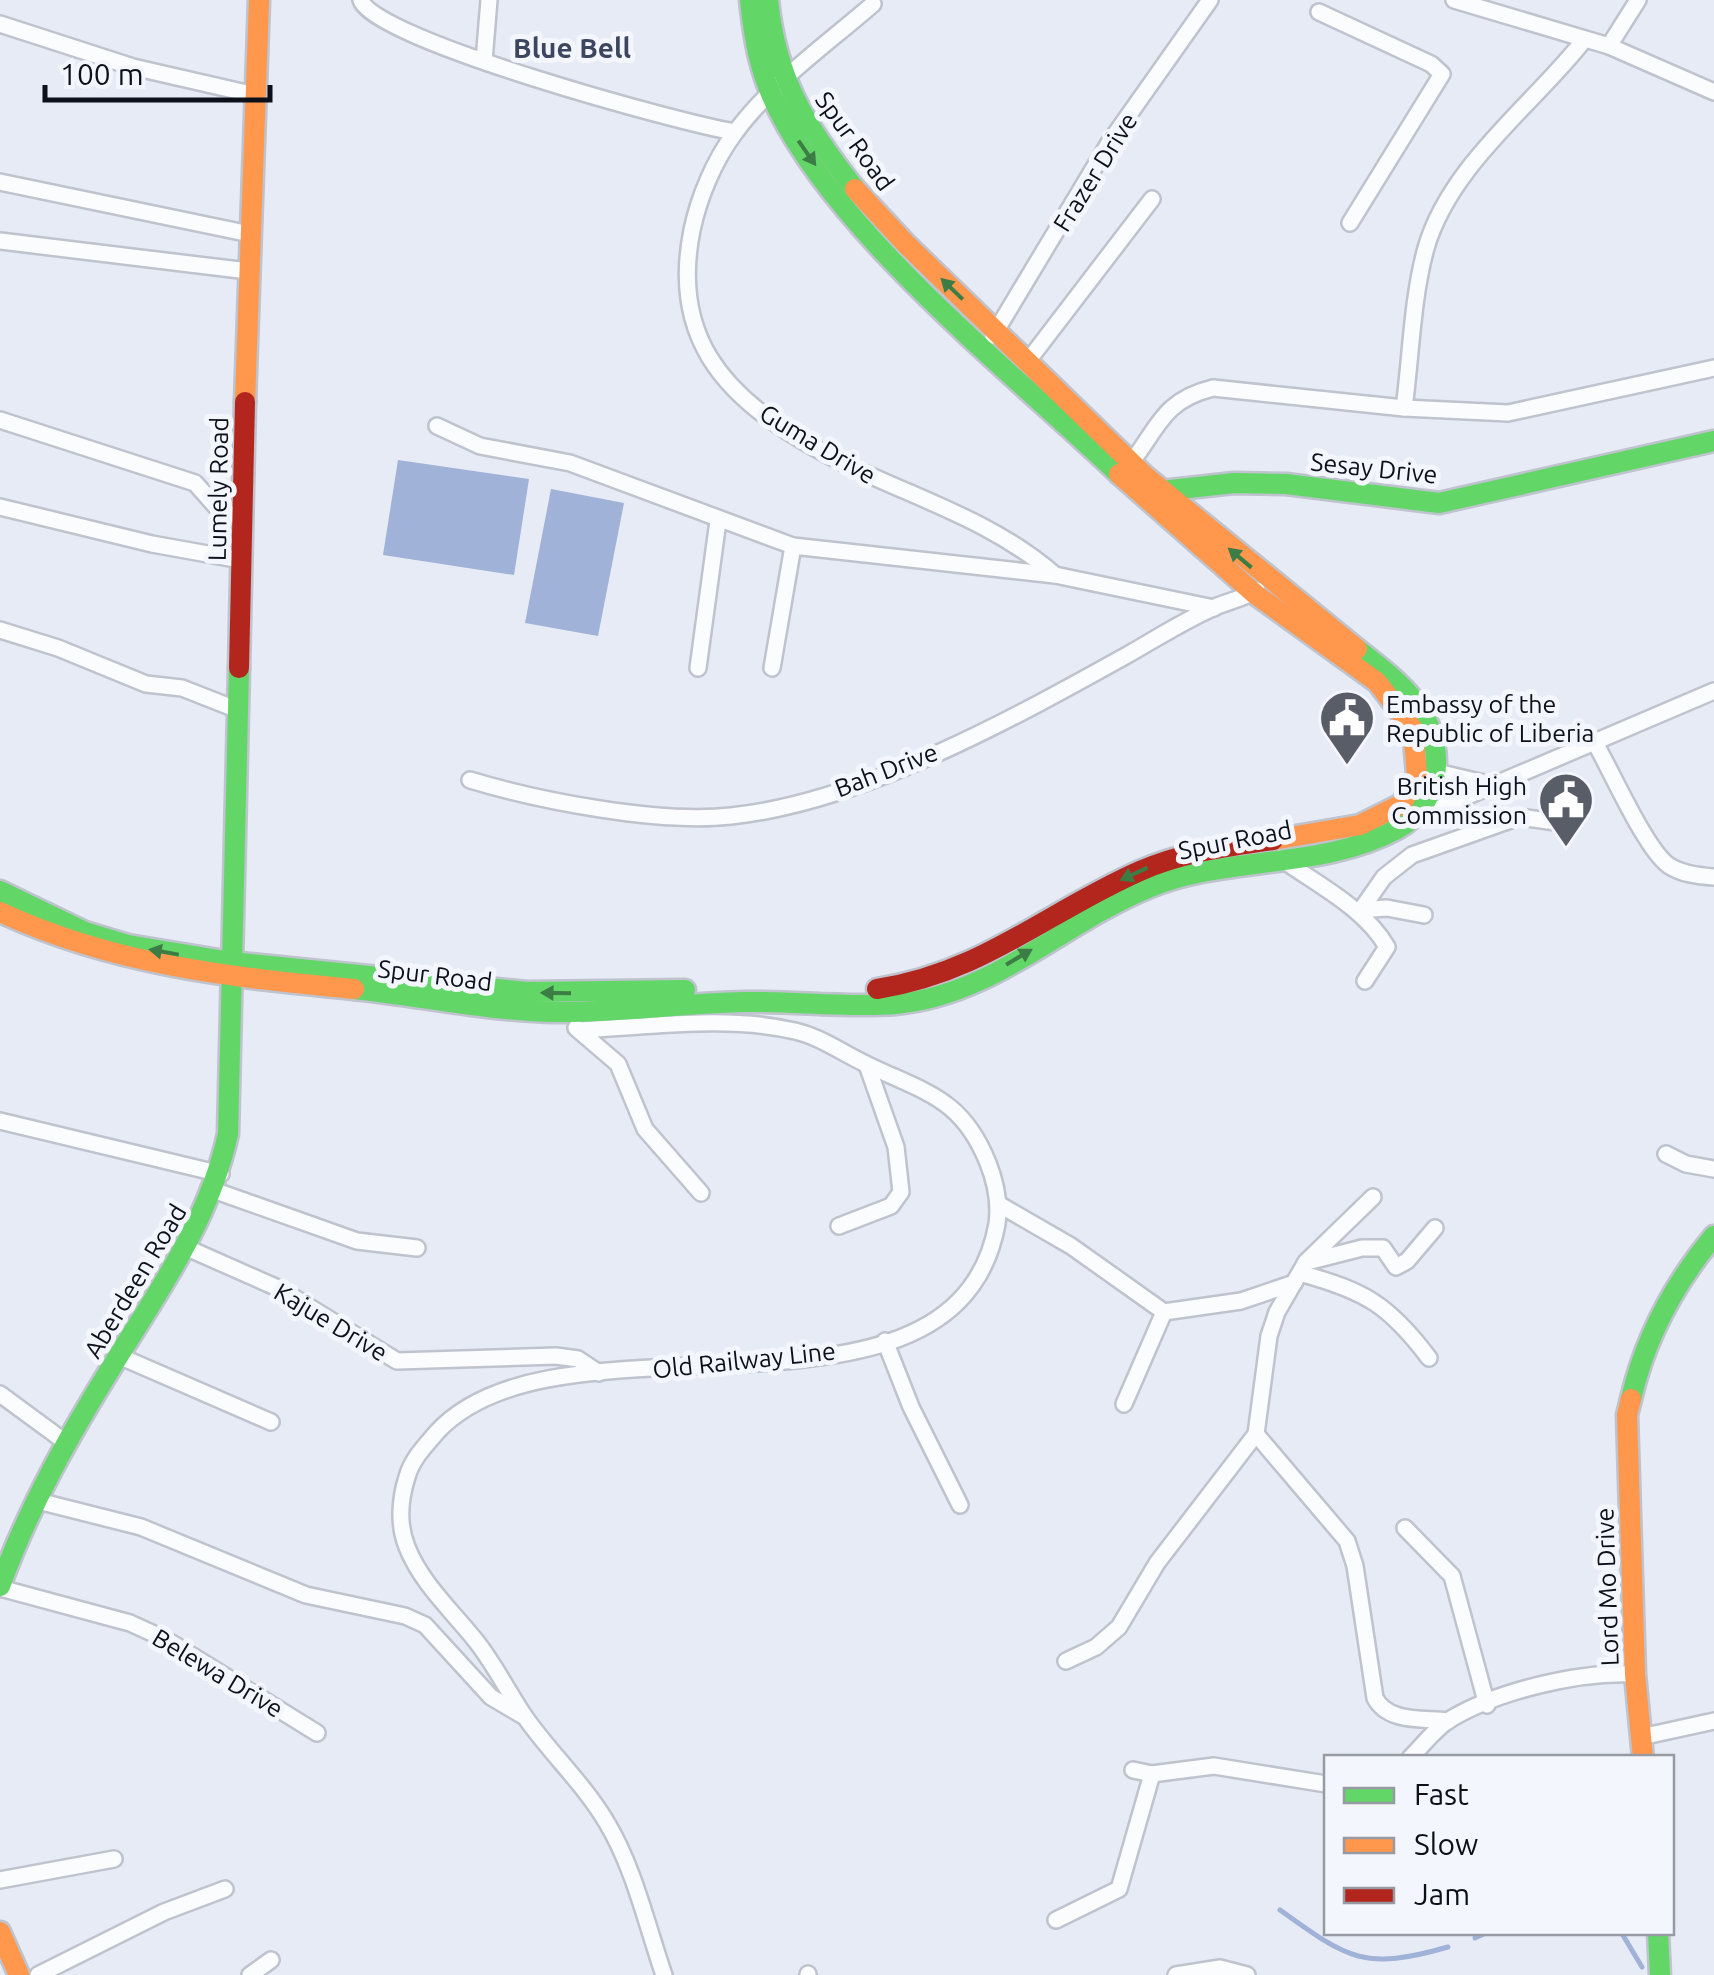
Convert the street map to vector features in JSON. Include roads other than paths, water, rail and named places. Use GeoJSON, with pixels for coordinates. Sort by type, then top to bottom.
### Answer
{"type":"FeatureCollection","features":[{"type":"Feature","properties":{"kind":"main road","name":"Lumely Road"},"geometry":{"type":"LineString","coordinates":[[231,971],[248,271],[260,0]]}},
{"type":"Feature","properties":{"kind":"main road","name":"Spur Road"},"geometry":{"type":"LineString","coordinates":[[750,0],[755,58],[777,90],[823,176],[1153,496],[1261,587],[1405,687],[1420,704],[1437,745],[1437,772]]}},
{"type":"Feature","properties":{"kind":"main road","name":"Spur Road"},"geometry":{"type":"LineString","coordinates":[[768,0],[777,90]]}},
{"type":"Feature","properties":{"kind":"main road","name":"Spur Road"},"geometry":{"type":"LineString","coordinates":[[990,339],[1028,361],[1043,390]]}},
{"type":"Feature","properties":{"kind":"main road","name":"Sesay Drive"},"geometry":{"type":"LineString","coordinates":[[1153,496],[1234,483],[1286,484],[1439,503],[1714,441]]}},
{"type":"Feature","properties":{"kind":"main road","name":"Spur Road"},"geometry":{"type":"LineString","coordinates":[[0,912],[130,964],[562,994],[752,986],[898,988],[972,973],[1138,870],[1224,845],[1360,825],[1400,806],[1417,777],[1416,735],[1390,698],[1317,629]]}},
{"type":"Feature","properties":{"kind":"main road"},"geometry":{"type":"LineString","coordinates":[[1412,820],[1437,772]]}},
{"type":"Feature","properties":{"kind":"main road","name":"Spur Road"},"geometry":{"type":"LineString","coordinates":[[0,891],[85,932],[231,971],[555,1012],[726,1002],[880,1004],[920,1001],[1126,897],[1224,864],[1376,838],[1412,820]]}},
{"type":"Feature","properties":{"kind":"main road","name":"Aberdeen Road"},"geometry":{"type":"LineString","coordinates":[[0,1587],[68,1444],[185,1247],[218,1182],[232,1086],[231,971]]}},
{"type":"Feature","properties":{"kind":"main road","name":"Lord Mo Drive"},"geometry":{"type":"LineString","coordinates":[[1642,1747],[1635,1674],[1627,1415],[1633,1386],[1670,1294],[1685,1268],[1714,1236]]}},
{"type":"Feature","properties":{"kind":"main road"},"geometry":{"type":"LineString","coordinates":[[0,1932],[19,1975]]}},
{"type":"Feature","properties":{"kind":"main road"},"geometry":{"type":"LineString","coordinates":[[1658,1935],[1660,1975]]}},
{"type":"Feature","properties":{"kind":"street"},"geometry":{"type":"LineString","coordinates":[[361,0],[373,18],[484,61],[674,120],[736,132]]}},
{"type":"Feature","properties":{"kind":"street"},"geometry":{"type":"LineString","coordinates":[[484,61],[490,0]]}},
{"type":"Feature","properties":{"kind":"street","name":"Frazer Drive"},"geometry":{"type":"LineString","coordinates":[[990,339],[1109,143],[1210,0]]}},
{"type":"Feature","properties":{"kind":"street"},"geometry":{"type":"LineString","coordinates":[[1454,0],[1609,46],[1714,92]]}},
{"type":"Feature","properties":{"kind":"street"},"geometry":{"type":"LineString","coordinates":[[1609,46],[1638,0]]}},
{"type":"Feature","properties":{"kind":"street","name":"Guma Drive"},"geometry":{"type":"LineString","coordinates":[[872,4],[736,132],[696,212],[685,266],[690,318],[707,358],[749,402],[808,444],[885,484],[980,522],[1022,547],[1055,575]]}},
{"type":"Feature","properties":{"kind":"street"},"geometry":{"type":"LineString","coordinates":[[1318,12],[1432,64],[1442,74],[1350,224]]}},
{"type":"Feature","properties":{"kind":"street"},"geometry":{"type":"LineString","coordinates":[[0,24],[133,67],[255,95]]}},
{"type":"Feature","properties":{"kind":"street"},"geometry":{"type":"LineString","coordinates":[[1404,408],[1426,247],[1443,211],[1498,136],[1584,40]]}},
{"type":"Feature","properties":{"kind":"street"},"geometry":{"type":"LineString","coordinates":[[0,182],[250,234]]}},
{"type":"Feature","properties":{"kind":"street"},"geometry":{"type":"LineString","coordinates":[[1028,361],[1152,199]]}},
{"type":"Feature","properties":{"kind":"street"},"geometry":{"type":"LineString","coordinates":[[0,241],[248,271]]}},
{"type":"Feature","properties":{"kind":"street"},"geometry":{"type":"LineString","coordinates":[[1126,469],[1168,409],[1186,395],[1213,388],[1476,414],[1523,412],[1714,368]]}},
{"type":"Feature","properties":{"kind":"street"},"geometry":{"type":"LineString","coordinates":[[0,420],[195,483],[219,510],[242,518]]}},
{"type":"Feature","properties":{"kind":"street"},"geometry":{"type":"LineString","coordinates":[[437,426],[480,446],[570,463],[793,546],[1055,575],[1214,608]]}},
{"type":"Feature","properties":{"kind":"street"},"geometry":{"type":"LineString","coordinates":[[0,507],[152,544],[241,560]]}},
{"type":"Feature","properties":{"kind":"street"},"geometry":{"type":"LineString","coordinates":[[698,668],[718,521]]}},
{"type":"Feature","properties":{"kind":"street"},"geometry":{"type":"LineString","coordinates":[[772,668],[793,546]]}},
{"type":"Feature","properties":{"kind":"street","name":"Bah Drive"},"geometry":{"type":"LineString","coordinates":[[470,780],[549,801],[586,806],[701,818],[767,812],[861,781],[986,731],[1214,608],[1261,587]]}},
{"type":"Feature","properties":{"kind":"street"},"geometry":{"type":"LineString","coordinates":[[0,630],[58,648],[146,684],[182,688],[238,710]]}},
{"type":"Feature","properties":{"kind":"street"},"geometry":{"type":"LineString","coordinates":[[1412,820],[1488,784],[1714,692]]}},
{"type":"Feature","properties":{"kind":"street"},"geometry":{"type":"LineString","coordinates":[[1594,742],[1650,846],[1668,865],[1693,876],[1714,877]]}},
{"type":"Feature","properties":{"kind":"street"},"geometry":{"type":"LineString","coordinates":[[1437,772],[1488,784]]}},
{"type":"Feature","properties":{"kind":"street"},"geometry":{"type":"LineString","coordinates":[[1359,910],[1384,877],[1412,855],[1519,818],[1563,823]]}},
{"type":"Feature","properties":{"kind":"street"},"geometry":{"type":"LineString","coordinates":[[1278,856],[1359,910],[1387,947],[1366,981]]}},
{"type":"Feature","properties":{"kind":"street"},"geometry":{"type":"LineString","coordinates":[[1359,910],[1424,915]]}},
{"type":"Feature","properties":{"kind":"street"},"geometry":{"type":"LineString","coordinates":[[555,1012],[618,1064],[645,1129],[701,1192]]}},
{"type":"Feature","properties":{"kind":"street"},"geometry":{"type":"LineString","coordinates":[[579,1030],[762,1026],[797,1031],[930,1092],[956,1109],[979,1139],[1000,1205],[1072,1246],[1164,1312],[1241,1302],[1362,1248],[1383,1248],[1396,1266],[1407,1261],[1436,1228]]}},
{"type":"Feature","properties":{"kind":"street"},"geometry":{"type":"LineString","coordinates":[[838,1226],[890,1206],[901,1192],[896,1146],[867,1065]]}},
{"type":"Feature","properties":{"kind":"street"},"geometry":{"type":"LineString","coordinates":[[0,1122],[218,1182],[358,1240],[417,1248]]}},
{"type":"Feature","properties":{"kind":"street"},"geometry":{"type":"LineString","coordinates":[[1666,1154],[1686,1164],[1714,1168]]}},
{"type":"Feature","properties":{"kind":"street"},"geometry":{"type":"LineString","coordinates":[[1066,1661],[1096,1648],[1119,1627],[1157,1563],[1256,1434],[1269,1336],[1301,1273],[1373,1197]]}},
{"type":"Feature","properties":{"kind":"street","name":"Old Railway Line"},"geometry":{"type":"LineString","coordinates":[[664,1975],[611,1829],[580,1779],[526,1717],[503,1677],[424,1579],[408,1549],[400,1523],[408,1474],[418,1453],[471,1403],[500,1389],[598,1374],[790,1361],[886,1342],[937,1319],[963,1301],[992,1247],[1000,1205]]}},
{"type":"Feature","properties":{"kind":"street","name":"Kajue Drive"},"geometry":{"type":"LineString","coordinates":[[185,1247],[280,1288],[397,1361],[556,1356],[578,1359],[598,1374]]}},
{"type":"Feature","properties":{"kind":"street"},"geometry":{"type":"LineString","coordinates":[[1301,1273],[1357,1288],[1412,1336],[1429,1358]]}},
{"type":"Feature","properties":{"kind":"street"},"geometry":{"type":"LineString","coordinates":[[1124,1404],[1164,1312]]}},
{"type":"Feature","properties":{"kind":"street"},"geometry":{"type":"LineString","coordinates":[[886,1342],[912,1407],[960,1505]]}},
{"type":"Feature","properties":{"kind":"street"},"geometry":{"type":"LineString","coordinates":[[119,1356],[271,1422]]}},
{"type":"Feature","properties":{"kind":"street"},"geometry":{"type":"LineString","coordinates":[[0,1394],[68,1444]]}},
{"type":"Feature","properties":{"kind":"street"},"geometry":{"type":"LineString","coordinates":[[1256,1434],[1347,1542],[1355,1566],[1376,1698],[1382,1710],[1395,1716],[1448,1721]]}},
{"type":"Feature","properties":{"kind":"street","name":"Old Railway Line"},"geometry":{"type":"LineString","coordinates":[[38,1501],[141,1527],[306,1595],[405,1616],[425,1625],[491,1697],[526,1717]]}},
{"type":"Feature","properties":{"kind":"street"},"geometry":{"type":"LineString","coordinates":[[1405,1528],[1452,1576],[1487,1705]]}},
{"type":"Feature","properties":{"kind":"street","name":"Belewa Drive"},"geometry":{"type":"LineString","coordinates":[[0,1587],[130,1623],[165,1639],[316,1733]]}},
{"type":"Feature","properties":{"kind":"street"},"geometry":{"type":"LineString","coordinates":[[1413,1755],[1448,1721],[1487,1705],[1571,1676],[1635,1674]]}},
{"type":"Feature","properties":{"kind":"street"},"geometry":{"type":"LineString","coordinates":[[1642,1747],[1714,1721]]}},
{"type":"Feature","properties":{"kind":"street"},"geometry":{"type":"LineString","coordinates":[[1133,1770],[1152,1774],[1214,1766],[1324,1784]]}},
{"type":"Feature","properties":{"kind":"street"},"geometry":{"type":"LineString","coordinates":[[1056,1920],[1119,1889],[1152,1774]]}},
{"type":"Feature","properties":{"kind":"street"},"geometry":{"type":"LineString","coordinates":[[0,1880],[114,1860]]}},
{"type":"Feature","properties":{"kind":"street"},"geometry":{"type":"LineString","coordinates":[[38,1975],[164,1912],[225,1889]]}},
{"type":"Feature","properties":{"kind":"street"},"geometry":{"type":"LineString","coordinates":[[250,1975],[271,1960]]}},
{"type":"Feature","properties":{"kind":"street"},"geometry":{"type":"LineString","coordinates":[[1176,1975],[1220,1968],[1248,1975]]}},
{"type":"Feature","properties":{"kind":"water"},"geometry":{"type":"Polygon","coordinates":[[[398,460],[529,479],[514,575],[383,555],[398,460]]]}},
{"type":"Feature","properties":{"kind":"water"},"geometry":{"type":"Polygon","coordinates":[[[551,489],[624,503],[598,636],[525,623],[551,489]]]}},
{"type":"Feature","properties":{"kind":"waterway"},"geometry":{"type":"LineString","coordinates":[[1280,1910],[1323,1940],[1358,1956],[1396,1958],[1448,1947]]}},
{"type":"Feature","properties":{"kind":"waterway"},"geometry":{"type":"LineString","coordinates":[[1475,1938],[1482,1935]]}},
{"type":"Feature","properties":{"kind":"waterway"},"geometry":{"type":"LineString","coordinates":[[1623,1935],[1642,1967]]}},
{"type":"Feature","properties":{"kind":"place","name":"Embassy of the Republic of Liberia"},"geometry":{"type":"Point","coordinates":[1347,767]}},
{"type":"Feature","properties":{"kind":"place","name":"British High Commission"},"geometry":{"type":"Point","coordinates":[1566,849]}},
{"type":"Feature","properties":{"kind":"district","name":"Blue Bell"},"geometry":{"type":"Point","coordinates":[572,48]}}]}
